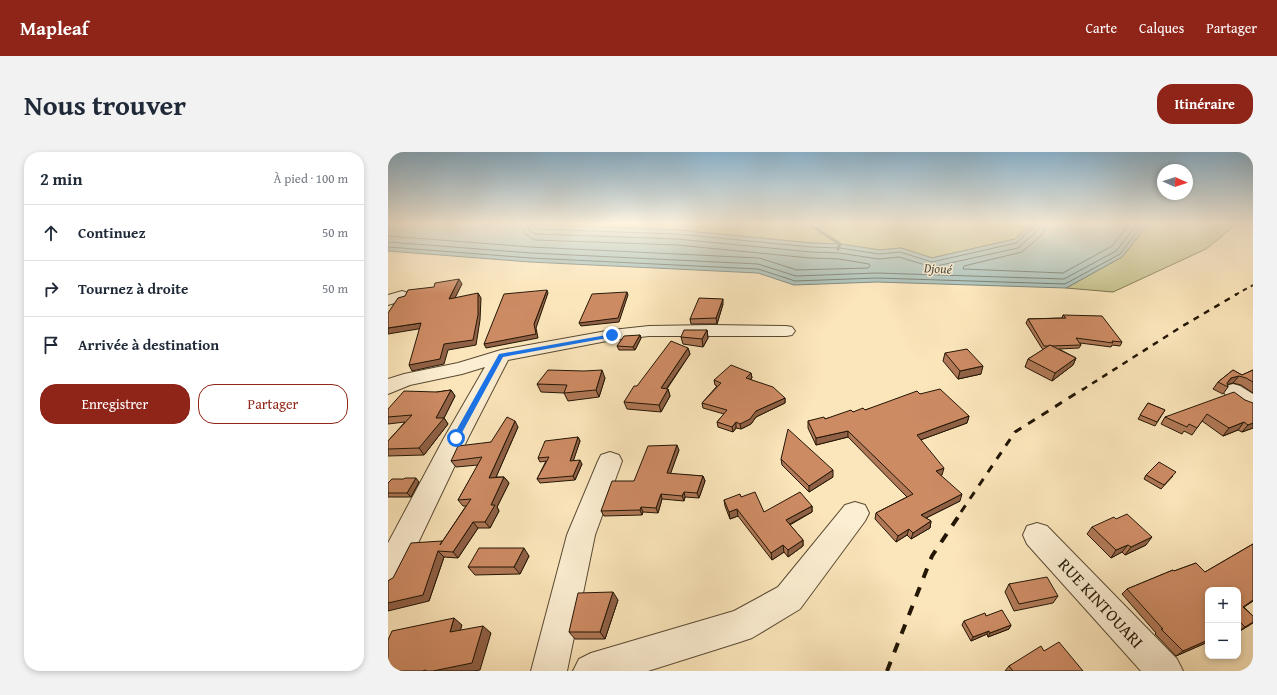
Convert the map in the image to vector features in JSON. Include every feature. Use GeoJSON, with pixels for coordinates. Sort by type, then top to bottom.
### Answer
{"type":"FeatureCollection","features":[{"type":"Feature","properties":{"kind":"street"},"geometry":{"type":"LineString","coordinates":[[393,379],[462,368],[501,356],[612,335],[649,331],[786,331]]}},
{"type":"Feature","properties":{"kind":"street"},"geometry":{"type":"LineString","coordinates":[[388,573],[452,445],[501,356]]}},
{"type":"Feature","properties":{"kind":"street"},"geometry":{"type":"LineString","coordinates":[[1233,391],[1253,404]]}},
{"type":"Feature","properties":{"kind":"street"},"geometry":{"type":"LineString","coordinates":[[549,671],[581,535],[610,461]]}},
{"type":"Feature","properties":{"kind":"street"},"geometry":{"type":"LineString","coordinates":[[591,671],[740,626],[789,598],[855,513]]}},
{"type":"Feature","properties":{"kind":"street","name":"RUE KINTOUARI"},"geometry":{"type":"LineString","coordinates":[[1037,535],[1165,671]]}},
{"type":"Feature","properties":{"kind":"shaded area"},"geometry":{"type":"Polygon","coordinates":[[[861,247],[979,247],[932,258],[901,248],[880,250],[861,247]]]}},
{"type":"Feature","properties":{"kind":"shaded area"},"geometry":{"type":"Polygon","coordinates":[[[1130,247],[1208,247],[1113,292],[1066,288],[1122,257],[1130,247]]]}},
{"type":"Feature","properties":{"kind":"water","name":"Djoué"},"geometry":{"type":"Polygon","coordinates":[[[388,247],[861,247],[880,250],[901,248],[932,258],[979,247],[1130,247],[1122,257],[1066,288],[877,282],[794,285],[758,273],[530,262],[388,251],[388,247]]]}},
{"type":"Feature","properties":{"kind":"building"},"geometry":{"type":"Polygon","coordinates":[[[459,279],[449,299],[478,293],[478,315],[473,340],[444,344],[440,359],[409,365],[421,323],[388,328],[388,313],[398,298],[405,296],[408,290],[434,287],[435,283],[459,279]]]}},
{"type":"Feature","properties":{"kind":"building"},"geometry":{"type":"Polygon","coordinates":[[[547,290],[534,324],[536,334],[484,344],[504,294],[547,290]]]}},
{"type":"Feature","properties":{"kind":"building"},"geometry":{"type":"Polygon","coordinates":[[[627,292],[618,318],[579,323],[592,294],[627,292]]]}},
{"type":"Feature","properties":{"kind":"building"},"geometry":{"type":"Polygon","coordinates":[[[699,298],[723,299],[716,318],[690,319],[699,298]]]}},
{"type":"Feature","properties":{"kind":"building"},"geometry":{"type":"Polygon","coordinates":[[[1063,315],[1102,316],[1122,342],[1112,341],[1113,343],[1076,338],[1081,345],[1044,346],[1028,319],[1066,318],[1063,315]]]}},
{"type":"Feature","properties":{"kind":"building"},"geometry":{"type":"Polygon","coordinates":[[[684,330],[707,330],[702,339],[681,337],[684,330]]]}},
{"type":"Feature","properties":{"kind":"building"},"geometry":{"type":"Polygon","coordinates":[[[640,335],[633,347],[617,346],[624,336],[640,335]]]}},
{"type":"Feature","properties":{"kind":"building"},"geometry":{"type":"Polygon","coordinates":[[[671,341],[688,348],[661,388],[668,389],[659,405],[624,402],[634,386],[637,386],[671,341]]]}},
{"type":"Feature","properties":{"kind":"building"},"geometry":{"type":"Polygon","coordinates":[[[1050,345],[1076,358],[1055,373],[1028,359],[1050,345]]]}},
{"type":"Feature","properties":{"kind":"building"},"geometry":{"type":"Polygon","coordinates":[[[967,349],[983,366],[960,371],[945,353],[967,349]]]}},
{"type":"Feature","properties":{"kind":"building"},"geometry":{"type":"Polygon","coordinates":[[[731,365],[751,373],[746,378],[773,387],[785,398],[756,411],[750,419],[740,424],[736,422],[732,427],[717,422],[727,410],[702,403],[721,383],[714,380],[731,365]]]}},
{"type":"Feature","properties":{"kind":"building"},"geometry":{"type":"Polygon","coordinates":[[[548,370],[602,370],[596,390],[564,393],[567,385],[537,384],[548,370]]]}},
{"type":"Feature","properties":{"kind":"building"},"geometry":{"type":"Polygon","coordinates":[[[1233,370],[1242,375],[1253,370],[1253,382],[1239,376],[1231,378],[1227,383],[1228,387],[1218,382],[1233,370]]]}},
{"type":"Feature","properties":{"kind":"building"},"geometry":{"type":"Polygon","coordinates":[[[940,389],[969,416],[917,435],[944,468],[936,471],[962,494],[921,515],[931,521],[913,533],[909,529],[898,536],[876,513],[913,494],[848,431],[816,438],[808,421],[824,417],[825,419],[851,410],[853,412],[863,408],[865,410],[917,391],[920,394],[940,389]]]}},
{"type":"Feature","properties":{"kind":"building"},"geometry":{"type":"Polygon","coordinates":[[[451,390],[436,418],[444,418],[419,448],[388,449],[388,441],[412,415],[388,417],[388,409],[404,391],[437,392],[451,390]]]}},
{"type":"Feature","properties":{"kind":"building"},"geometry":{"type":"Polygon","coordinates":[[[1234,392],[1245,400],[1253,403],[1253,423],[1248,425],[1244,422],[1229,428],[1207,414],[1197,428],[1189,424],[1187,427],[1165,417],[1234,392]]]}},
{"type":"Feature","properties":{"kind":"building"},"geometry":{"type":"Polygon","coordinates":[[[1148,403],[1165,410],[1157,422],[1140,415],[1148,403]]]}},
{"type":"Feature","properties":{"kind":"building"},"geometry":{"type":"Polygon","coordinates":[[[507,417],[515,421],[489,478],[504,477],[491,505],[495,505],[485,522],[473,522],[453,552],[438,551],[423,595],[388,603],[388,582],[393,578],[411,543],[442,541],[440,545],[471,499],[458,500],[482,457],[451,461],[458,446],[491,442],[507,417]]]}},
{"type":"Feature","properties":{"kind":"building"},"geometry":{"type":"Polygon","coordinates":[[[788,429],[833,470],[809,486],[781,459],[788,429]]]}},
{"type":"Feature","properties":{"kind":"building"},"geometry":{"type":"Polygon","coordinates":[[[578,437],[570,461],[580,460],[573,476],[537,479],[549,457],[538,458],[545,441],[578,437]]]}},
{"type":"Feature","properties":{"kind":"building"},"geometry":{"type":"Polygon","coordinates":[[[677,445],[667,473],[703,476],[697,493],[684,492],[682,496],[661,494],[656,508],[641,507],[640,510],[601,511],[612,481],[634,481],[648,446],[677,445]]]}},
{"type":"Feature","properties":{"kind":"building"},"geometry":{"type":"Polygon","coordinates":[[[1159,462],[1176,472],[1164,485],[1146,475],[1159,462]]]}},
{"type":"Feature","properties":{"kind":"building"},"geometry":{"type":"Polygon","coordinates":[[[416,478],[407,493],[388,493],[388,483],[392,479],[416,478]]]}},
{"type":"Feature","properties":{"kind":"building"},"geometry":{"type":"Polygon","coordinates":[[[755,492],[764,512],[800,492],[812,506],[786,520],[803,540],[788,550],[783,545],[771,553],[737,509],[729,512],[724,500],[740,494],[741,497],[755,492]]]}},
{"type":"Feature","properties":{"kind":"building"},"geometry":{"type":"Polygon","coordinates":[[[1127,514],[1152,537],[1131,547],[1128,545],[1116,550],[1092,527],[1114,517],[1116,519],[1127,514]]]}},
{"type":"Feature","properties":{"kind":"building"},"geometry":{"type":"Polygon","coordinates":[[[1253,544],[1253,600],[1243,607],[1253,616],[1253,622],[1245,627],[1241,623],[1241,587],[1205,587],[1205,641],[1183,651],[1161,629],[1163,629],[1127,589],[1173,570],[1174,571],[1196,563],[1205,572],[1253,544]]]}},
{"type":"Feature","properties":{"kind":"building"},"geometry":{"type":"Polygon","coordinates":[[[479,548],[524,548],[514,567],[468,567],[479,548]]]}},
{"type":"Feature","properties":{"kind":"building"},"geometry":{"type":"Polygon","coordinates":[[[1047,577],[1058,596],[1019,604],[1009,584],[1047,577]]]}},
{"type":"Feature","properties":{"kind":"building"},"geometry":{"type":"Polygon","coordinates":[[[613,592],[600,632],[569,632],[578,593],[613,592]]]}},
{"type":"Feature","properties":{"kind":"building"},"geometry":{"type":"Polygon","coordinates":[[[1002,610],[1011,625],[990,633],[989,631],[973,637],[964,621],[985,613],[986,616],[1002,610]]]}},
{"type":"Feature","properties":{"kind":"building"},"geometry":{"type":"Polygon","coordinates":[[[454,618],[450,632],[483,626],[472,663],[433,671],[388,671],[388,640],[392,631],[454,618]]]}},
{"type":"Feature","properties":{"kind":"building"},"geometry":{"type":"Polygon","coordinates":[[[1059,642],[1083,671],[1013,671],[1009,666],[1041,646],[1044,651],[1059,642]]]}},
{"type":"Feature","properties":{"kind":"railway"},"geometry":{"type":"LineString","coordinates":[[1235,295],[1253,285]]}},
{"type":"Feature","properties":{"kind":"railway"},"geometry":{"type":"LineString","coordinates":[[1082,390],[1181,327],[1237,294]]}},
{"type":"Feature","properties":{"kind":"railway"},"geometry":{"type":"LineString","coordinates":[[961,512],[1015,432],[1083,389]]}},
{"type":"Feature","properties":{"kind":"railway"},"geometry":{"type":"LineString","coordinates":[[887,671],[932,556],[962,511]]}},
{"type":"Feature","properties":{"kind":"route"},"geometry":{"type":"LineString","coordinates":[[456,438],[501,356],[612,335]]}}]}
